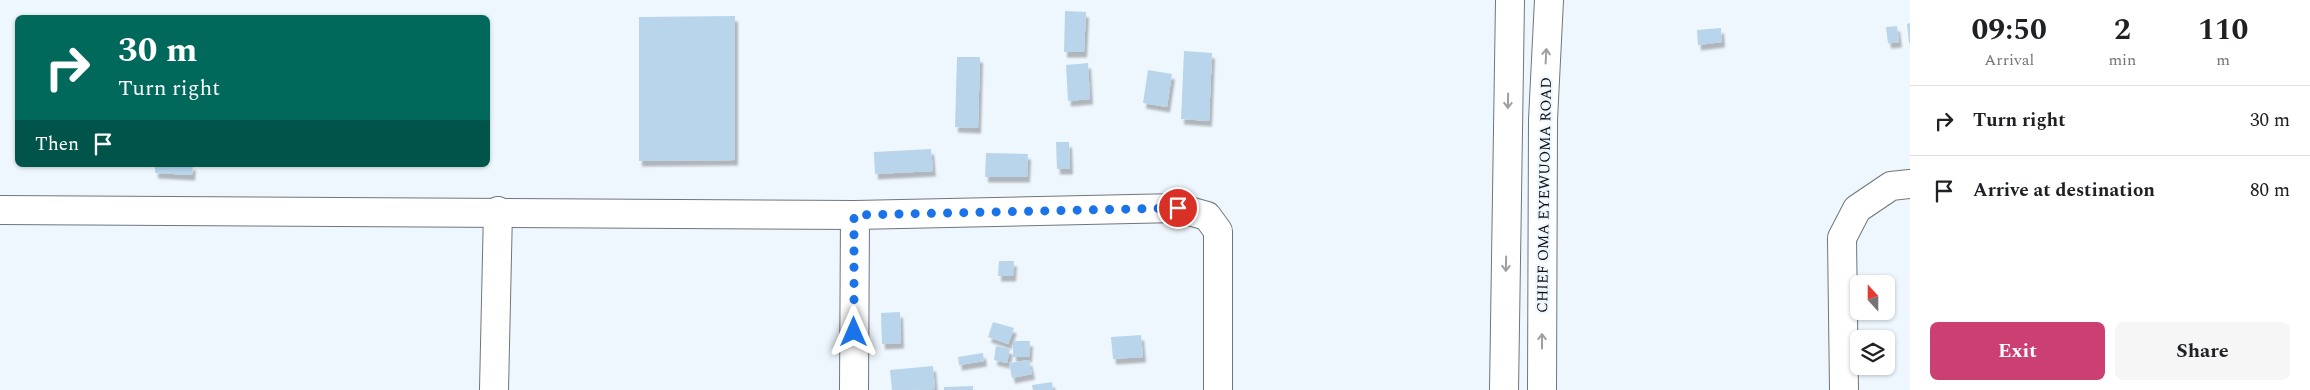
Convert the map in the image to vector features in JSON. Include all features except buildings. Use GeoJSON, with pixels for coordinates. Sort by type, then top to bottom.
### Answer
{"type":"FeatureCollection","features":[{"type":"Feature","properties":{"kind":"street"},"geometry":{"type":"LineString","coordinates":[[1504,390],[1510,0]]}},
{"type":"Feature","properties":{"kind":"street","name":"CHIEF OMA EYEWUOMA ROAD"},"geometry":{"type":"LineString","coordinates":[[1542,390],[1543,120],[1548,0]]}},
{"type":"Feature","properties":{"kind":"street"},"geometry":{"type":"LineString","coordinates":[[1844,390],[1842,238],[1857,209],[1891,186],[1910,184]]}},
{"type":"Feature","properties":{"kind":"street"},"geometry":{"type":"LineString","coordinates":[[0,210],[498,211],[854,215],[1178,208],[1207,216],[1218,232],[1218,390]]}},
{"type":"Feature","properties":{"kind":"street"},"geometry":{"type":"LineString","coordinates":[[494,390],[498,211]]}},
{"type":"Feature","properties":{"kind":"street"},"geometry":{"type":"LineString","coordinates":[[854,215],[854,390]]}},
{"type":"Feature","properties":{"kind":"route"},"geometry":{"type":"LineString","coordinates":[[854,332],[854,215],[1178,208]]}}]}
